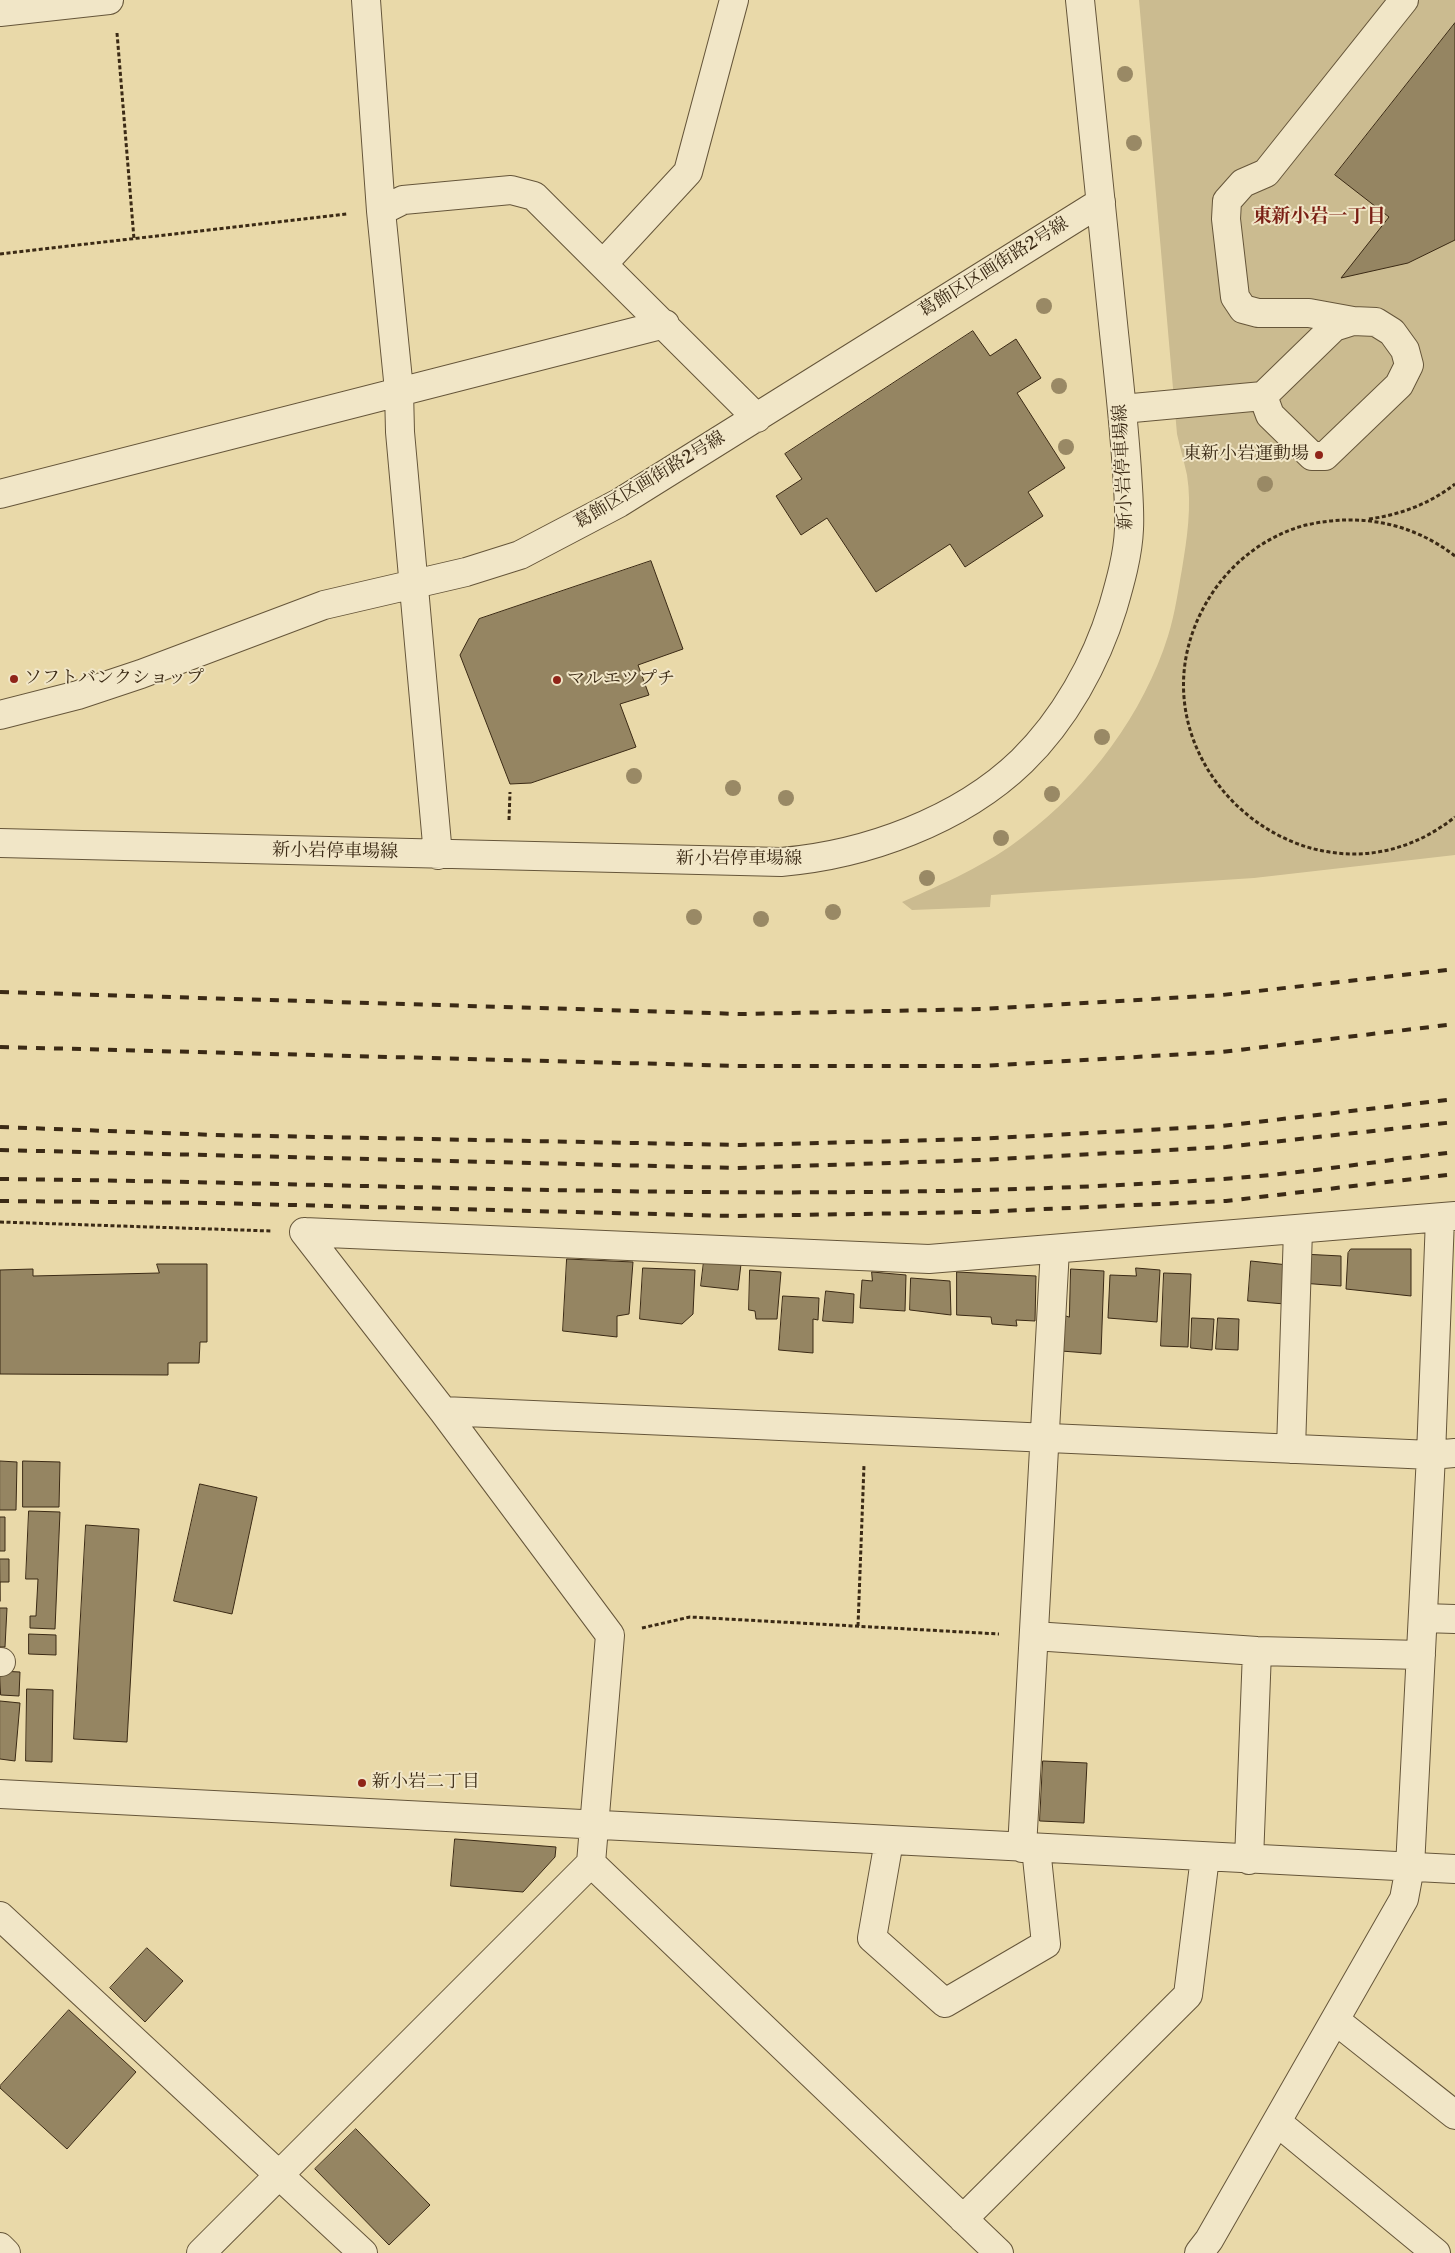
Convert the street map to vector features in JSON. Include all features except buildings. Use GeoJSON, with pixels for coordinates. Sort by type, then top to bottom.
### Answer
{"type":"FeatureCollection","features":[{"type":"Feature","properties":{"kind":"street"},"geometry":{"type":"LineString","coordinates":[[0,12],[109,0]]}},
{"type":"Feature","properties":{"kind":"street"},"geometry":{"type":"LineString","coordinates":[[366,0],[381,210],[399,390],[400,432],[438,855]]}},
{"type":"Feature","properties":{"kind":"street"},"geometry":{"type":"LineString","coordinates":[[604,264],[688,172],[734,0]]}},
{"type":"Feature","properties":{"kind":"street","name":"新小岩停車場線"},"geometry":{"type":"LineString","coordinates":[[0,844],[781,862],[810,860],[880,844],[960,806],[998,782],[1022,761],[1058,718],[1096,655],[1118,590],[1129,530],[1122,409],[1080,0]]}},
{"type":"Feature","properties":{"kind":"street"},"geometry":{"type":"LineString","coordinates":[[1263,396],[1270,415],[1312,456],[1326,456],[1399,385],[1409,365],[1405,350],[1392,332],[1376,322],[1309,313],[1258,313],[1243,309],[1234,297],[1226,219],[1228,202],[1243,183],[1266,173],[1404,0]]}},
{"type":"Feature","properties":{"kind":"street"},"geometry":{"type":"LineString","coordinates":[[381,210],[403,200],[511,190],[534,196],[665,324],[757,418]]}},
{"type":"Feature","properties":{"kind":"street","name":"葛飾区区画街路2号線"},"geometry":{"type":"LineString","coordinates":[[0,715],[78,695],[141,674],[324,605],[466,572],[520,555],[618,504],[1101,202]]}},
{"type":"Feature","properties":{"kind":"street"},"geometry":{"type":"LineString","coordinates":[[1122,409],[1263,396],[1334,327],[1353,320]]}},
{"type":"Feature","properties":{"kind":"street"},"geometry":{"type":"LineString","coordinates":[[0,494],[399,390],[665,324]]}},
{"type":"Feature","properties":{"kind":"street"},"geometry":{"type":"LineString","coordinates":[[304,1232],[928,1259],[1447,1217],[1443,1454],[1423,1618],[1410,1867],[1404,1899],[1209,2240],[1199,2253]]}},
{"type":"Feature","properties":{"kind":"street"},"geometry":{"type":"LineString","coordinates":[[1291,1449],[1298,1230]]}},
{"type":"Feature","properties":{"kind":"street"},"geometry":{"type":"LineString","coordinates":[[201,2253],[591,1863],[596,1825],[610,1635],[443,1411],[304,1232]]}},
{"type":"Feature","properties":{"kind":"street"},"geometry":{"type":"LineString","coordinates":[[889,1841],[872,1938],[945,2003],[1046,1944],[1029,1848],[1034,1636],[1055,1249]]}},
{"type":"Feature","properties":{"kind":"street"},"geometry":{"type":"LineString","coordinates":[[443,1411],[1291,1449],[1443,1454]]}},
{"type":"Feature","properties":{"kind":"street"},"geometry":{"type":"LineString","coordinates":[[1423,1618],[1455,1620]]}},
{"type":"Feature","properties":{"kind":"street"},"geometry":{"type":"LineString","coordinates":[[1034,1636],[1257,1652],[1421,1655]]}},
{"type":"Feature","properties":{"kind":"street"},"geometry":{"type":"LineString","coordinates":[[1249,1860],[1257,1652]]}},
{"type":"Feature","properties":{"kind":"street"},"geometry":{"type":"LineString","coordinates":[[0,1794],[1249,1860],[1455,1869]]}},
{"type":"Feature","properties":{"kind":"street"},"geometry":{"type":"LineString","coordinates":[[963,2219],[1188,1995],[1205,1857]]}},
{"type":"Feature","properties":{"kind":"street"},"geometry":{"type":"LineString","coordinates":[[591,1863],[999,2253]]}},
{"type":"Feature","properties":{"kind":"street"},"geometry":{"type":"LineString","coordinates":[[0,1916],[363,2253]]}},
{"type":"Feature","properties":{"kind":"street"},"geometry":{"type":"LineString","coordinates":[[1335,2020],[1455,2115]]}},
{"type":"Feature","properties":{"kind":"street"},"geometry":{"type":"LineString","coordinates":[[1277,2122],[1436,2253]]}},
{"type":"Feature","properties":{"kind":"street"},"geometry":{"type":"LineString","coordinates":[[0,2247],[6,2253]]}},
{"type":"Feature","properties":{"kind":"path"},"geometry":{"type":"LineString","coordinates":[[117,30],[134,239]]}},
{"type":"Feature","properties":{"kind":"path"},"geometry":{"type":"LineString","coordinates":[[0,254],[381,210]]}},
{"type":"Feature","properties":{"kind":"path"},"geometry":{"type":"LineString","coordinates":[[1455,484],[1438,496],[1415,507],[1386,517],[1321,522],[1280,534],[1244,557],[1228,572],[1203,606],[1188,646],[1184,689],[1190,731],[1206,771],[1233,804],[1267,831],[1306,847],[1349,853],[1391,849],[1431,833],[1455,817]]}},
{"type":"Feature","properties":{"kind":"path"},"geometry":{"type":"LineString","coordinates":[[1364,519],[1406,529],[1438,544],[1455,556]]}},
{"type":"Feature","properties":{"kind":"path"},"geometry":{"type":"LineString","coordinates":[[510,792],[510,820]]}},
{"type":"Feature","properties":{"kind":"path"},"geometry":{"type":"LineString","coordinates":[[0,1222],[304,1232]]}},
{"type":"Feature","properties":{"kind":"path"},"geometry":{"type":"LineString","coordinates":[[858,1626],[866,1430]]}},
{"type":"Feature","properties":{"kind":"path"},"geometry":{"type":"LineString","coordinates":[[633,1630],[690,1617],[1034,1636]]}},
{"type":"Feature","properties":{"kind":"shaded area","name":"東新小岩運動場"},"geometry":{"type":"Polygon","coordinates":[[[1139,0],[1455,0],[1455,855],[1254,878],[991,895],[990,907],[912,910],[902,902],[965,873],[995,856],[1024,836],[1071,795],[1111,746],[1145,693],[1158,665],[1173,619],[1187,534],[1188,487],[1177,434],[1139,0]]]}},
{"type":"Feature","properties":{"kind":"railway"},"geometry":{"type":"LineString","coordinates":[[0,992],[741,1014],[982,1009],[1222,995],[1455,969]]}},
{"type":"Feature","properties":{"kind":"railway"},"geometry":{"type":"LineString","coordinates":[[0,1047],[742,1066],[981,1066],[1222,1052],[1455,1024]]}},
{"type":"Feature","properties":{"kind":"railway"},"geometry":{"type":"LineString","coordinates":[[0,1127],[216,1135],[740,1145],[976,1139],[1222,1126],[1455,1099]]}},
{"type":"Feature","properties":{"kind":"railway"},"geometry":{"type":"LineString","coordinates":[[0,1150],[737,1168],[981,1160],[1226,1147],[1455,1122]]}},
{"type":"Feature","properties":{"kind":"railway"},"geometry":{"type":"LineString","coordinates":[[0,1179],[611,1191],[917,1191],[1070,1187],[1251,1177],[1455,1152]]}},
{"type":"Feature","properties":{"kind":"railway"},"geometry":{"type":"LineString","coordinates":[[0,1201],[212,1203],[734,1216],[979,1212],[1226,1201],[1455,1174]]}},
{"type":"Feature","properties":{"kind":"place","name":"東新小岩運動場"},"geometry":{"type":"Point","coordinates":[1319,455]}},
{"type":"Feature","properties":{"kind":"place","name":"ソフトバンクショップ"},"geometry":{"type":"Point","coordinates":[14,679]}},
{"type":"Feature","properties":{"kind":"place","name":"マルエツプチ"},"geometry":{"type":"Point","coordinates":[557,680]}},
{"type":"Feature","properties":{"kind":"place","name":"新小岩二丁目"},"geometry":{"type":"Point","coordinates":[362,1783]}},
{"type":"Feature","properties":{"kind":"district","name":"東新小岩一丁目"},"geometry":{"type":"Point","coordinates":[1319,217]}}]}
